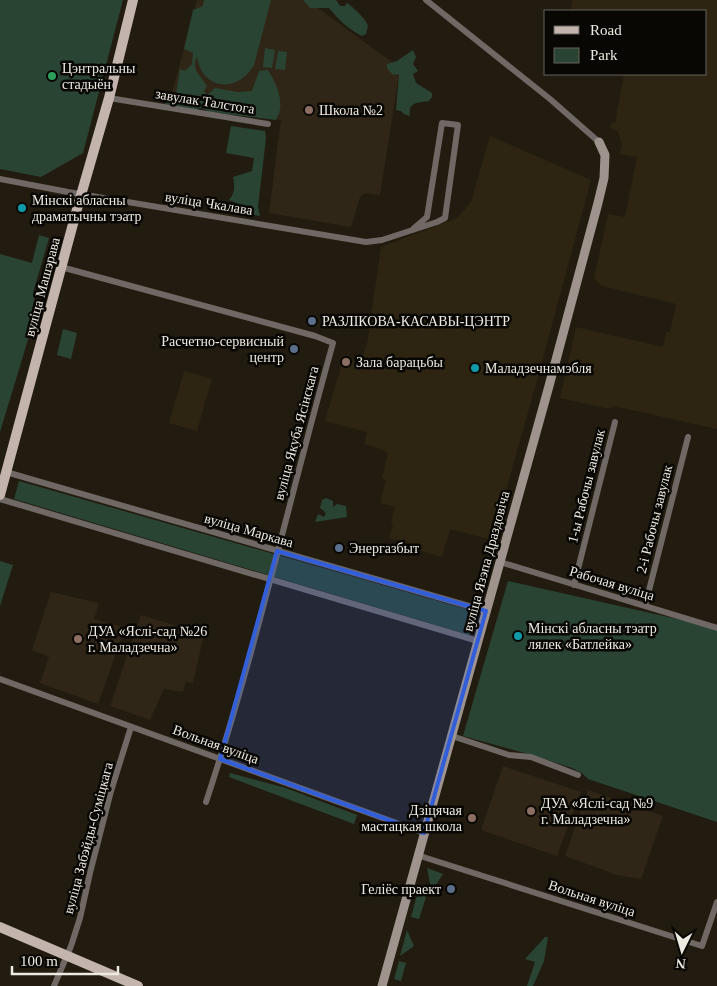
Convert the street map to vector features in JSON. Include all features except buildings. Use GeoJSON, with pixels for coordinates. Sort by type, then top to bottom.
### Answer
{"type":"FeatureCollection","features":[{"type":"Feature","properties":{"kind":"main road","name":"вуліца Машэрава"},"geometry":{"type":"LineString","coordinates":[[0,495],[81,194],[109,98],[133,0]]}},
{"type":"Feature","properties":{"kind":"main road"},"geometry":{"type":"LineString","coordinates":[[0,927],[138,986]]}},
{"type":"Feature","properties":{"kind":"street"},"geometry":{"type":"LineString","coordinates":[[426,0],[545,95],[599,142]]}},
{"type":"Feature","properties":{"kind":"street","name":"завулак Талстога"},"geometry":{"type":"LineString","coordinates":[[109,98],[268,124]]}},
{"type":"Feature","properties":{"kind":"street","name":"вуліца Чкалава"},"geometry":{"type":"LineString","coordinates":[[0,179],[366,242],[382,240],[445,218],[458,125],[442,123],[427,217],[413,229]]}},
{"type":"Feature","properties":{"kind":"street","name":"вуліца Язэпа Драздовіча"},"geometry":{"type":"LineString","coordinates":[[382,986],[549,386],[604,178],[605,155],[599,142]]}},
{"type":"Feature","properties":{"kind":"street","name":"вуліца Якуба Ясінскага"},"geometry":{"type":"LineString","coordinates":[[61,267],[315,336],[334,343],[270,580],[220,759],[206,802]]}},
{"type":"Feature","properties":{"kind":"street","name":"1-ы Рабочы завулак"},"geometry":{"type":"LineString","coordinates":[[574,585],[616,422]]}},
{"type":"Feature","properties":{"kind":"street","name":"2-і Рабочы завулак"},"geometry":{"type":"LineString","coordinates":[[646,606],[688,437]]}},
{"type":"Feature","properties":{"kind":"street","name":"вуліца Маркава"},"geometry":{"type":"LineString","coordinates":[[6,472],[486,611]]}},
{"type":"Feature","properties":{"kind":"street"},"geometry":{"type":"LineString","coordinates":[[0,499],[478,641]]}},
{"type":"Feature","properties":{"kind":"street","name":"Рабочая вуліца"},"geometry":{"type":"LineString","coordinates":[[500,562],[717,628]]}},
{"type":"Feature","properties":{"kind":"street","name":"Вольная вуліца"},"geometry":{"type":"LineString","coordinates":[[0,679],[424,833]]}},
{"type":"Feature","properties":{"kind":"street","name":"вуліца Забэйды-Суміцкага"},"geometry":{"type":"LineString","coordinates":[[54,986],[80,918],[111,791],[131,727]]}},
{"type":"Feature","properties":{"kind":"street"},"geometry":{"type":"LineString","coordinates":[[452,736],[510,755],[531,757],[578,775]]}},
{"type":"Feature","properties":{"kind":"street","name":"Вольная вуліца"},"geometry":{"type":"LineString","coordinates":[[417,855],[702,946],[717,902]]}},
{"type":"Feature","properties":{"kind":"highlighted area"},"geometry":{"type":"Polygon","coordinates":[[[277,551],[486,611],[424,833],[220,759],[277,551]]]}},
{"type":"Feature","properties":{"kind":"shaded area","name":"Школа №2"},"geometry":{"type":"Polygon","coordinates":[[[197,0],[307,0],[400,68],[380,195],[365,193],[360,197],[351,227],[269,213],[281,120],[170,100],[197,0]]]}},
{"type":"Feature","properties":{"kind":"shaded area"},"geometry":{"type":"Polygon","coordinates":[[[572,0],[717,0],[717,429],[613,406],[609,409],[560,398],[576,327],[663,347],[666,332],[670,332],[676,304],[602,286],[594,278],[608,214],[625,217],[637,157],[620,154],[622,144],[617,130],[610,128],[611,123],[615,123],[624,75],[707,75],[707,10],[570,10],[572,0]]]}},
{"type":"Feature","properties":{"kind":"shaded area"},"geometry":{"type":"Polygon","coordinates":[[[490,136],[591,180],[492,540],[450,529],[442,557],[411,548],[411,544],[389,538],[395,507],[380,503],[386,480],[382,478],[388,453],[364,444],[367,432],[325,421],[343,359],[360,363],[367,344],[381,247],[457,218],[471,202],[490,136]]]}},
{"type":"Feature","properties":{"kind":"shaded area"},"geometry":{"type":"Polygon","coordinates":[[[184,371],[212,379],[197,431],[169,423],[184,371]]]}},
{"type":"Feature","properties":{"kind":"shaded area","name":"ДУА «Яслі-сад №26 г. Маладзечна»"},"geometry":{"type":"Polygon","coordinates":[[[51,592],[99,603],[94,619],[125,628],[98,704],[40,683],[49,657],[32,650],[51,592]]]}},
{"type":"Feature","properties":{"kind":"shaded area"},"geometry":{"type":"Polygon","coordinates":[[[141,615],[204,634],[193,683],[186,682],[183,692],[164,689],[150,720],[110,706],[141,615]]]}},
{"type":"Feature","properties":{"kind":"shaded area","name":"ДУА «Яслі-сад №9 г. Маладзечна»"},"geometry":{"type":"Polygon","coordinates":[[[503,766],[581,792],[557,856],[481,830],[503,766]]]}},
{"type":"Feature","properties":{"kind":"shaded area"},"geometry":{"type":"Polygon","coordinates":[[[588,790],[663,816],[641,879],[617,875],[565,856],[588,790]]]}},
{"type":"Feature","properties":{"kind":"green space","name":"Цэнтральны стадыён"},"geometry":{"type":"Polygon","coordinates":[[[0,0],[123,0],[83,153],[41,177],[0,169],[0,0]]]}},
{"type":"Feature","properties":{"kind":"green space"},"geometry":{"type":"Polygon","coordinates":[[[204,0],[271,0],[254,65],[239,81],[221,84],[213,81],[205,76],[197,56],[195,65],[197,72],[207,86],[204,91],[207,95],[215,88],[238,92],[252,91],[259,71],[268,70],[277,88],[280,101],[279,114],[276,120],[210,112],[201,108],[193,110],[165,104],[166,98],[176,94],[180,69],[185,71],[192,64],[193,53],[184,49],[193,10],[203,6],[204,0]]]}},
{"type":"Feature","properties":{"kind":"green space"},"geometry":{"type":"Polygon","coordinates":[[[303,0],[336,0],[340,6],[345,6],[347,3],[367,23],[366,34],[362,36],[352,30],[329,8],[310,8],[303,0]]]}},
{"type":"Feature","properties":{"kind":"green space"},"geometry":{"type":"Polygon","coordinates":[[[265,48],[275,50],[272,68],[263,67],[265,48]]]}},
{"type":"Feature","properties":{"kind":"green space"},"geometry":{"type":"Polygon","coordinates":[[[413,50],[416,57],[413,64],[418,71],[413,74],[416,83],[432,93],[432,97],[429,101],[412,105],[410,116],[396,110],[399,74],[393,75],[387,68],[387,64],[397,61],[413,50]]]}},
{"type":"Feature","properties":{"kind":"green space"},"geometry":{"type":"Polygon","coordinates":[[[278,51],[287,52],[285,70],[275,69],[278,51]]]}},
{"type":"Feature","properties":{"kind":"green space"},"geometry":{"type":"Polygon","coordinates":[[[231,126],[265,131],[266,138],[258,207],[260,216],[235,212],[236,203],[229,200],[234,189],[233,177],[252,171],[254,158],[226,153],[231,126]]]}},
{"type":"Feature","properties":{"kind":"green space"},"geometry":{"type":"Polygon","coordinates":[[[39,235],[49,238],[33,293],[35,296],[32,310],[37,310],[0,432],[0,254],[32,263],[39,235]]]}},
{"type":"Feature","properties":{"kind":"green space"},"geometry":{"type":"Polygon","coordinates":[[[63,329],[77,333],[71,359],[57,355],[63,329]]]}},
{"type":"Feature","properties":{"kind":"green space"},"geometry":{"type":"Polygon","coordinates":[[[19,481],[476,612],[476,624],[469,635],[14,499],[19,481]]]}},
{"type":"Feature","properties":{"kind":"green space"},"geometry":{"type":"Polygon","coordinates":[[[326,498],[333,501],[333,507],[337,504],[346,506],[347,517],[315,522],[318,514],[324,517],[326,514],[320,508],[322,500],[326,498]]]}},
{"type":"Feature","properties":{"kind":"green space"},"geometry":{"type":"Polygon","coordinates":[[[0,561],[13,565],[0,606],[0,561]]]}},
{"type":"Feature","properties":{"kind":"green space"},"geometry":{"type":"Polygon","coordinates":[[[508,581],[717,628],[717,822],[588,779],[582,773],[572,768],[463,736],[508,581]]]}},
{"type":"Feature","properties":{"kind":"green space"},"geometry":{"type":"Polygon","coordinates":[[[230,773],[286,788],[357,815],[354,824],[229,777],[230,773]]]}},
{"type":"Feature","properties":{"kind":"green space"},"geometry":{"type":"Polygon","coordinates":[[[427,868],[443,874],[434,888],[431,888],[427,868]]]}},
{"type":"Feature","properties":{"kind":"green space"},"geometry":{"type":"Polygon","coordinates":[[[419,888],[428,891],[419,919],[411,917],[419,888]]]}},
{"type":"Feature","properties":{"kind":"green space"},"geometry":{"type":"Polygon","coordinates":[[[407,930],[414,946],[400,956],[407,930]]]}},
{"type":"Feature","properties":{"kind":"green space"},"geometry":{"type":"Polygon","coordinates":[[[545,937],[548,937],[544,961],[533,986],[527,986],[535,962],[525,959],[545,937]]]}},
{"type":"Feature","properties":{"kind":"green space"},"geometry":{"type":"Polygon","coordinates":[[[399,961],[406,963],[401,981],[394,979],[399,961]]]}},
{"type":"Feature","properties":{"kind":"place","name":"Цэнтральны стадыён"},"geometry":{"type":"Point","coordinates":[52,76]}},
{"type":"Feature","properties":{"kind":"place","name":"Школа №2"},"geometry":{"type":"Point","coordinates":[309,110]}},
{"type":"Feature","properties":{"kind":"place","name":"Мінскі абласны драматычны тэатр"},"geometry":{"type":"Point","coordinates":[22,208]}},
{"type":"Feature","properties":{"kind":"place","name":"РАЗЛІКОВА-КАСАВЫ-ЦЭНТР"},"geometry":{"type":"Point","coordinates":[312,321]}},
{"type":"Feature","properties":{"kind":"place","name":"Расчетно-сервисный центр"},"geometry":{"type":"Point","coordinates":[294,349]}},
{"type":"Feature","properties":{"kind":"place","name":"Зала барацьбы"},"geometry":{"type":"Point","coordinates":[346,362]}},
{"type":"Feature","properties":{"kind":"place","name":"Маладзечнамэбля"},"geometry":{"type":"Point","coordinates":[475,368]}},
{"type":"Feature","properties":{"kind":"place","name":"Энергазбыт"},"geometry":{"type":"Point","coordinates":[339,548]}},
{"type":"Feature","properties":{"kind":"place","name":"Мінскі абласны тэатр лялек «Батлейка»"},"geometry":{"type":"Point","coordinates":[518,636]}},
{"type":"Feature","properties":{"kind":"place","name":"ДУА «Яслі-сад №26 г. Маладзечна»"},"geometry":{"type":"Point","coordinates":[78,639]}},
{"type":"Feature","properties":{"kind":"place","name":"ДУА «Яслі-сад №9 г. Маладзечна»"},"geometry":{"type":"Point","coordinates":[531,811]}},
{"type":"Feature","properties":{"kind":"place","name":"Дзіцячая мастацкая школа"},"geometry":{"type":"Point","coordinates":[472,818]}},
{"type":"Feature","properties":{"kind":"place","name":"Геліёс праект"},"geometry":{"type":"Point","coordinates":[451,889]}}]}
